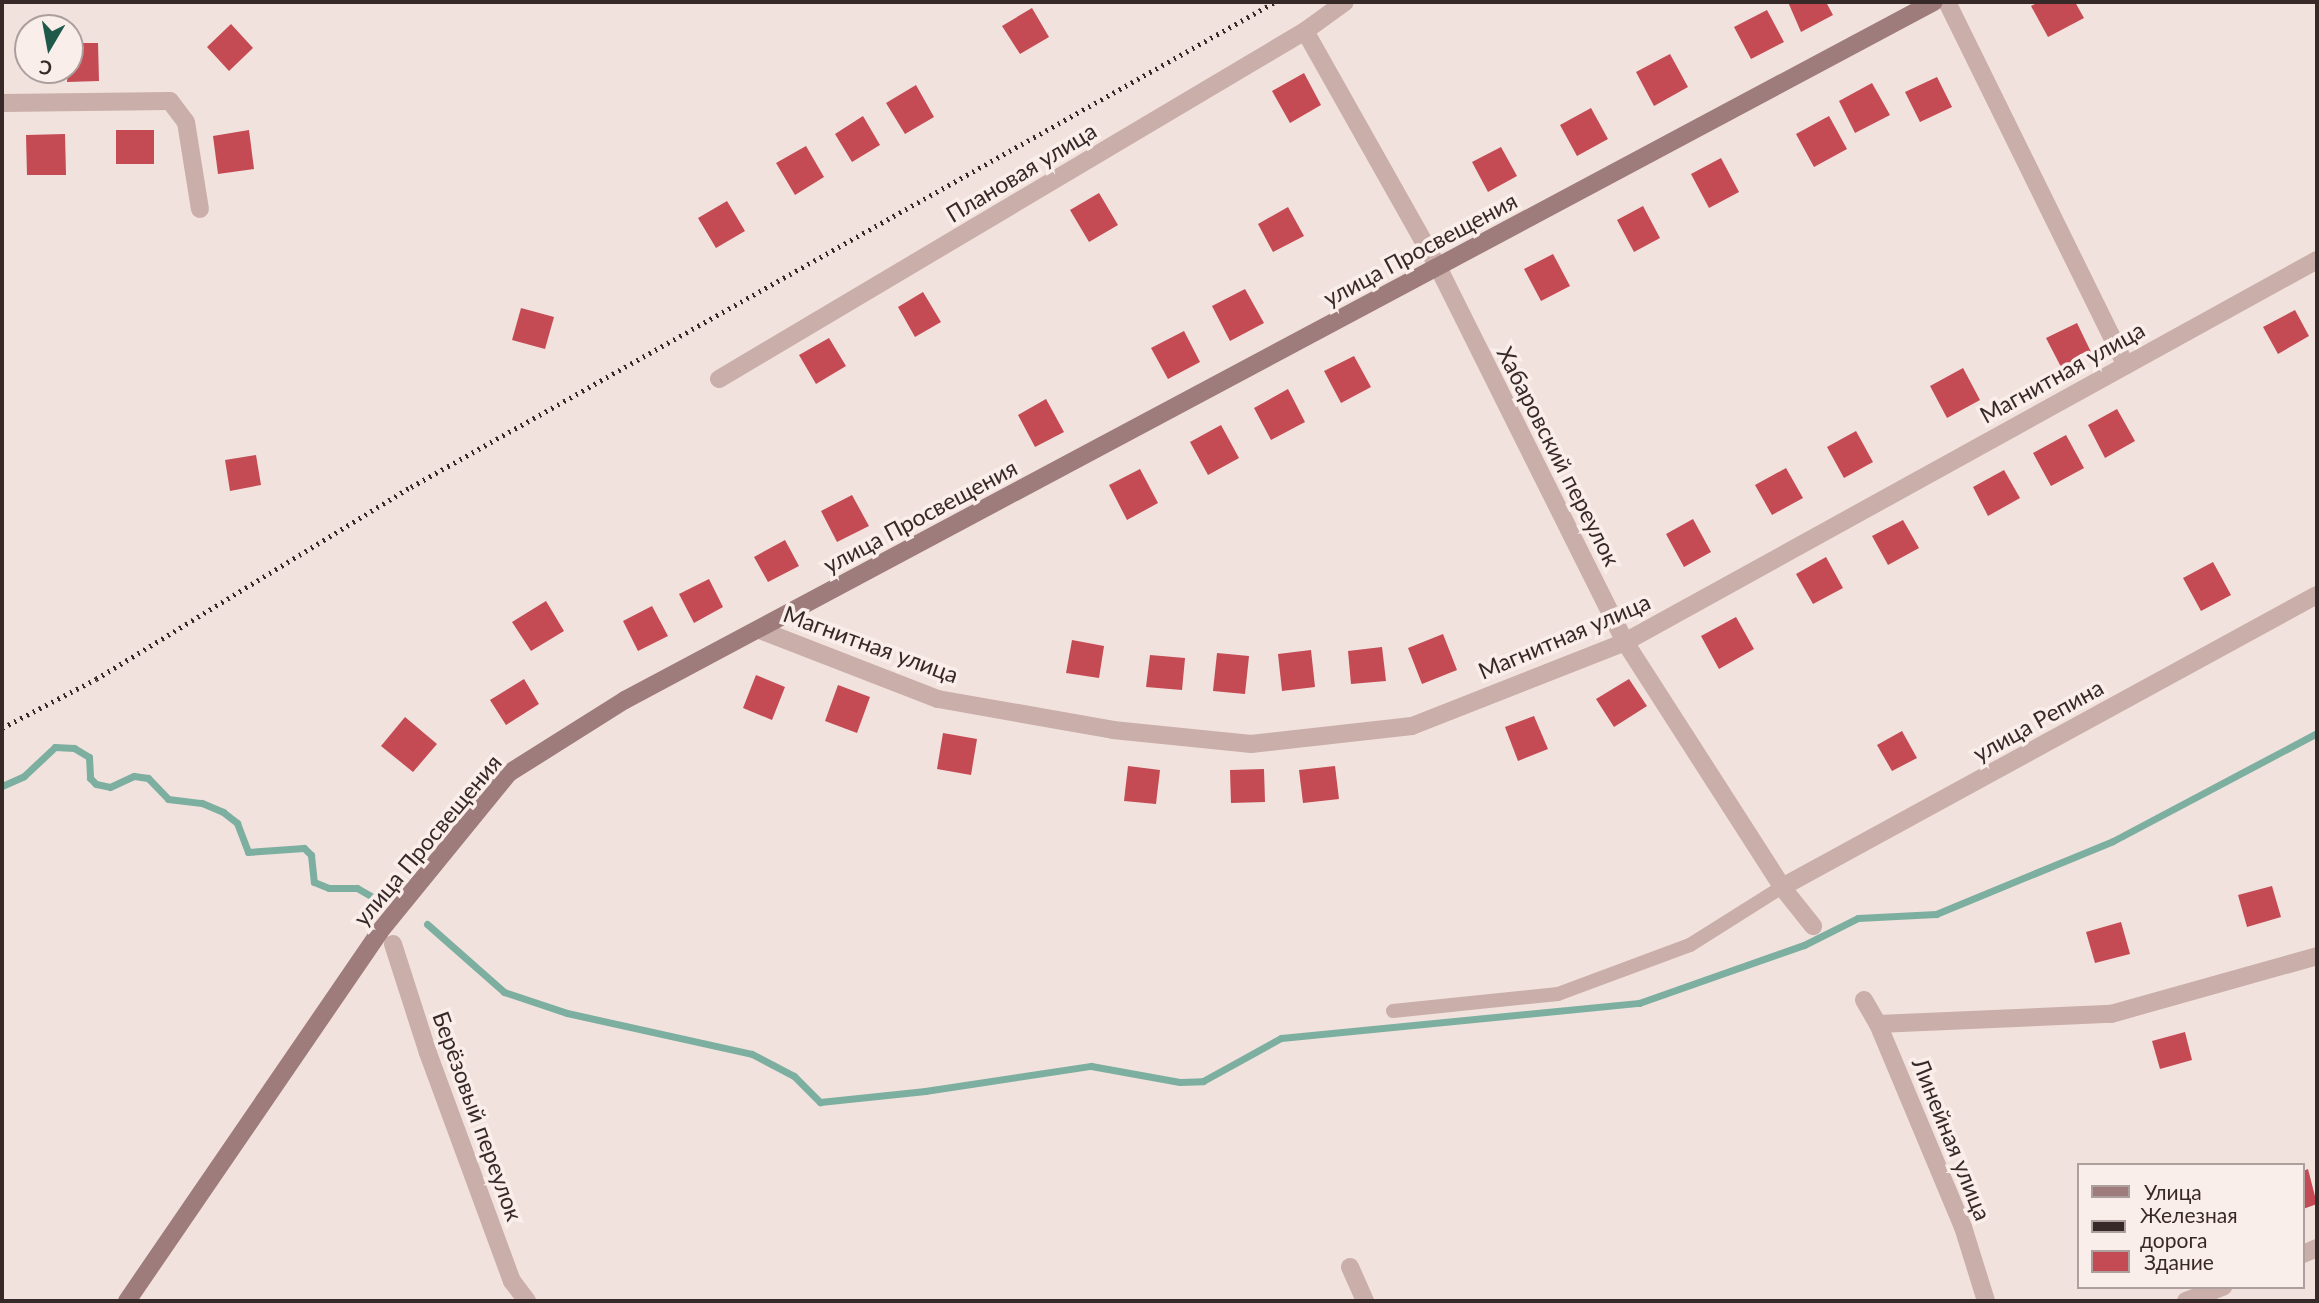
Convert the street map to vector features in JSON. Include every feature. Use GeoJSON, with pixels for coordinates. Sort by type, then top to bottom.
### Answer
{"type":"FeatureCollection","features":[{"type":"Feature","properties":{"kind":"street","name":"Плановая улица"},"geometry":{"type":"LineString","coordinates":[[719,379],[1305,32],[1345,2]]}},
{"type":"Feature","properties":{"kind":"street","name":"улица Просвещения"},"geometry":{"type":"LineString","coordinates":[[127,1301],[380,931],[509,773],[625,699],[760,630],[1934,2]]}},
{"type":"Feature","properties":{"kind":"street"},"geometry":{"type":"LineString","coordinates":[[1947,2],[2126,365]]}},
{"type":"Feature","properties":{"kind":"street","name":"Хабаровский переулок"},"geometry":{"type":"LineString","coordinates":[[1305,32],[1438,267],[1625,642],[1782,887],[1813,926]]}},
{"type":"Feature","properties":{"kind":"street"},"geometry":{"type":"LineString","coordinates":[[2,103],[170,101],[186,122],[200,209]]}},
{"type":"Feature","properties":{"kind":"street","name":"Магнитная улица"},"geometry":{"type":"LineString","coordinates":[[760,630],[938,699],[1113,730],[1251,744],[1412,726],[1625,642],[2317,260]]}},
{"type":"Feature","properties":{"kind":"street","name":"улица Репина"},"geometry":{"type":"LineString","coordinates":[[1782,887],[2317,596]]}},
{"type":"Feature","properties":{"kind":"street","name":"Берёзовый переулок"},"geometry":{"type":"LineString","coordinates":[[393,944],[428,1054],[512,1281],[527,1301]]}},
{"type":"Feature","properties":{"kind":"street"},"geometry":{"type":"LineString","coordinates":[[1878,1024],[2111,1014],[2317,956]]}},
{"type":"Feature","properties":{"kind":"street","name":"Линейная улица"},"geometry":{"type":"LineString","coordinates":[[1864,1000],[1878,1024],[1963,1227],[1986,1301]]}},
{"type":"Feature","properties":{"kind":"street"},"geometry":{"type":"LineString","coordinates":[[1350,1267],[1365,1301]]}},
{"type":"Feature","properties":{"kind":"street"},"geometry":{"type":"LineString","coordinates":[[2186,1301],[2205,1298]]}},
{"type":"Feature","properties":{"kind":"lane"},"geometry":{"type":"LineString","coordinates":[[1393,1011],[1558,994],[1690,944],[1782,887]]}},
{"type":"Feature","properties":{"kind":"building"},"geometry":{"type":"Polygon","coordinates":[[[1788,2],[1826,2],[1833,15],[1801,32],[1788,2]]]}},
{"type":"Feature","properties":{"kind":"building"},"geometry":{"type":"Polygon","coordinates":[[[2039,2],[2075,2],[2084,18],[2048,37],[2031,6],[2039,2]]]}},
{"type":"Feature","properties":{"kind":"building"},"geometry":{"type":"Polygon","coordinates":[[[1032,8],[1049,37],[1020,54],[1002,26],[1032,8]]]}},
{"type":"Feature","properties":{"kind":"building"},"geometry":{"type":"Polygon","coordinates":[[[1767,10],[1784,42],[1751,59],[1734,27],[1767,10]]]}},
{"type":"Feature","properties":{"kind":"building"},"geometry":{"type":"Polygon","coordinates":[[[231,24],[253,48],[229,71],[207,47],[231,24]]]}},
{"type":"Feature","properties":{"kind":"building"},"geometry":{"type":"Polygon","coordinates":[[[84,43],[98,43],[99,81],[84,81],[84,43]]]}},
{"type":"Feature","properties":{"kind":"building"},"geometry":{"type":"Polygon","coordinates":[[[1670,54],[1688,87],[1654,106],[1636,72],[1670,54]]]}},
{"type":"Feature","properties":{"kind":"building"},"geometry":{"type":"Polygon","coordinates":[[[1304,73],[1321,105],[1290,123],[1272,91],[1304,73]]]}},
{"type":"Feature","properties":{"kind":"building"},"geometry":{"type":"Polygon","coordinates":[[[1937,77],[1952,107],[1920,122],[1905,92],[1937,77]]]}},
{"type":"Feature","properties":{"kind":"building"},"geometry":{"type":"Polygon","coordinates":[[[1872,83],[1890,115],[1855,133],[1839,101],[1872,83]]]}},
{"type":"Feature","properties":{"kind":"building"},"geometry":{"type":"Polygon","coordinates":[[[916,85],[934,117],[905,134],[886,103],[916,85]]]}},
{"type":"Feature","properties":{"kind":"building"},"geometry":{"type":"Polygon","coordinates":[[[1591,108],[1608,139],[1577,156],[1560,125],[1591,108]]]}},
{"type":"Feature","properties":{"kind":"building"},"geometry":{"type":"Polygon","coordinates":[[[863,116],[880,145],[852,162],[835,134],[863,116]]]}},
{"type":"Feature","properties":{"kind":"building"},"geometry":{"type":"Polygon","coordinates":[[[1829,116],[1847,149],[1814,167],[1796,134],[1829,116]]]}},
{"type":"Feature","properties":{"kind":"building"},"geometry":{"type":"Polygon","coordinates":[[[116,130],[154,130],[154,164],[116,164],[116,130]]]}},
{"type":"Feature","properties":{"kind":"building"},"geometry":{"type":"Polygon","coordinates":[[[249,130],[254,169],[218,174],[213,136],[249,130]]]}},
{"type":"Feature","properties":{"kind":"building"},"geometry":{"type":"Polygon","coordinates":[[[65,134],[66,175],[27,175],[26,135],[65,134]]]}},
{"type":"Feature","properties":{"kind":"building"},"geometry":{"type":"Polygon","coordinates":[[[806,146],[824,177],[795,195],[776,163],[806,146]]]}},
{"type":"Feature","properties":{"kind":"building"},"geometry":{"type":"Polygon","coordinates":[[[1501,147],[1517,176],[1488,192],[1472,162],[1501,147]]]}},
{"type":"Feature","properties":{"kind":"building"},"geometry":{"type":"Polygon","coordinates":[[[1721,158],[1739,192],[1709,208],[1691,174],[1721,158]]]}},
{"type":"Feature","properties":{"kind":"building"},"geometry":{"type":"Polygon","coordinates":[[[1099,193],[1118,225],[1089,242],[1070,210],[1099,193]]]}},
{"type":"Feature","properties":{"kind":"building"},"geometry":{"type":"Polygon","coordinates":[[[727,201],[745,231],[716,248],[698,218],[727,201]]]}},
{"type":"Feature","properties":{"kind":"building"},"geometry":{"type":"Polygon","coordinates":[[[1643,206],[1660,238],[1634,252],[1617,220],[1643,206]]]}},
{"type":"Feature","properties":{"kind":"building"},"geometry":{"type":"Polygon","coordinates":[[[1288,207],[1304,236],[1273,252],[1258,224],[1288,207]]]}},
{"type":"Feature","properties":{"kind":"building"},"geometry":{"type":"Polygon","coordinates":[[[1553,254],[1570,286],[1541,301],[1524,269],[1553,254]]]}},
{"type":"Feature","properties":{"kind":"building"},"geometry":{"type":"Polygon","coordinates":[[[1245,289],[1264,323],[1230,341],[1212,306],[1245,289]]]}},
{"type":"Feature","properties":{"kind":"building"},"geometry":{"type":"Polygon","coordinates":[[[923,292],[941,322],[915,337],[898,307],[923,292]]]}},
{"type":"Feature","properties":{"kind":"building"},"geometry":{"type":"Polygon","coordinates":[[[521,308],[554,317],[545,349],[512,340],[521,308]]]}},
{"type":"Feature","properties":{"kind":"building"},"geometry":{"type":"Polygon","coordinates":[[[2295,310],[2309,336],[2278,354],[2263,327],[2295,310]]]}},
{"type":"Feature","properties":{"kind":"building"},"geometry":{"type":"Polygon","coordinates":[[[2077,323],[2091,352],[2061,367],[2046,338],[2077,323]]]}},
{"type":"Feature","properties":{"kind":"building"},"geometry":{"type":"Polygon","coordinates":[[[1184,331],[1200,362],[1168,379],[1151,348],[1184,331]]]}},
{"type":"Feature","properties":{"kind":"building"},"geometry":{"type":"Polygon","coordinates":[[[829,338],[846,366],[816,384],[799,355],[829,338]]]}},
{"type":"Feature","properties":{"kind":"building"},"geometry":{"type":"Polygon","coordinates":[[[1354,356],[1371,387],[1341,403],[1324,371],[1354,356]]]}},
{"type":"Feature","properties":{"kind":"building"},"geometry":{"type":"Polygon","coordinates":[[[1963,368],[1980,400],[1947,418],[1930,386],[1963,368]]]}},
{"type":"Feature","properties":{"kind":"building"},"geometry":{"type":"Polygon","coordinates":[[[1288,389],[1305,422],[1271,440],[1254,408],[1288,389]]]}},
{"type":"Feature","properties":{"kind":"building"},"geometry":{"type":"Polygon","coordinates":[[[1046,399],[1064,432],[1035,447],[1018,415],[1046,399]]]}},
{"type":"Feature","properties":{"kind":"building"},"geometry":{"type":"Polygon","coordinates":[[[2117,409],[2135,441],[2105,458],[2088,425],[2117,409]]]}},
{"type":"Feature","properties":{"kind":"building"},"geometry":{"type":"Polygon","coordinates":[[[1221,425],[1239,458],[1208,475],[1190,442],[1221,425]]]}},
{"type":"Feature","properties":{"kind":"building"},"geometry":{"type":"Polygon","coordinates":[[[1856,431],[1873,462],[1844,478],[1827,447],[1856,431]]]}},
{"type":"Feature","properties":{"kind":"building"},"geometry":{"type":"Polygon","coordinates":[[[2066,435],[2084,468],[2051,486],[2033,453],[2066,435]]]}},
{"type":"Feature","properties":{"kind":"building"},"geometry":{"type":"Polygon","coordinates":[[[256,455],[261,485],[230,491],[225,460],[256,455]]]}},
{"type":"Feature","properties":{"kind":"building"},"geometry":{"type":"Polygon","coordinates":[[[1786,468],[1803,498],[1772,515],[1755,485],[1786,468]]]}},
{"type":"Feature","properties":{"kind":"building"},"geometry":{"type":"Polygon","coordinates":[[[1140,469],[1158,503],[1127,520],[1109,485],[1140,469]]]}},
{"type":"Feature","properties":{"kind":"building"},"geometry":{"type":"Polygon","coordinates":[[[2004,470],[2020,498],[1988,516],[1973,487],[2004,470]]]}},
{"type":"Feature","properties":{"kind":"building"},"geometry":{"type":"Polygon","coordinates":[[[852,495],[869,526],[837,542],[821,511],[852,495]]]}},
{"type":"Feature","properties":{"kind":"building"},"geometry":{"type":"Polygon","coordinates":[[[1693,519],[1711,552],[1684,567],[1666,534],[1693,519]]]}},
{"type":"Feature","properties":{"kind":"building"},"geometry":{"type":"Polygon","coordinates":[[[1903,520],[1919,548],[1888,565],[1872,536],[1903,520]]]}},
{"type":"Feature","properties":{"kind":"building"},"geometry":{"type":"Polygon","coordinates":[[[785,540],[799,566],[768,582],[754,557],[785,540]]]}},
{"type":"Feature","properties":{"kind":"building"},"geometry":{"type":"Polygon","coordinates":[[[1826,557],[1843,588],[1813,604],[1796,574],[1826,557]]]}},
{"type":"Feature","properties":{"kind":"building"},"geometry":{"type":"Polygon","coordinates":[[[2213,562],[2231,595],[2201,611],[2183,578],[2213,562]]]}},
{"type":"Feature","properties":{"kind":"building"},"geometry":{"type":"Polygon","coordinates":[[[709,579],[723,607],[694,623],[679,594],[709,579]]]}},
{"type":"Feature","properties":{"kind":"building"},"geometry":{"type":"Polygon","coordinates":[[[546,601],[564,631],[531,651],[512,622],[546,601]]]}},
{"type":"Feature","properties":{"kind":"building"},"geometry":{"type":"Polygon","coordinates":[[[652,606],[668,636],[638,651],[623,621],[652,606]]]}},
{"type":"Feature","properties":{"kind":"building"},"geometry":{"type":"Polygon","coordinates":[[[1736,617],[1754,649],[1719,669],[1701,636],[1736,617]]]}},
{"type":"Feature","properties":{"kind":"building"},"geometry":{"type":"Polygon","coordinates":[[[1443,634],[1457,670],[1422,684],[1408,648],[1443,634]]]}},
{"type":"Feature","properties":{"kind":"building"},"geometry":{"type":"Polygon","coordinates":[[[1072,640],[1104,646],[1099,678],[1066,673],[1072,640]]]}},
{"type":"Feature","properties":{"kind":"building"},"geometry":{"type":"Polygon","coordinates":[[[1382,647],[1386,681],[1351,684],[1348,651],[1382,647]]]}},
{"type":"Feature","properties":{"kind":"building"},"geometry":{"type":"Polygon","coordinates":[[[1311,650],[1315,687],[1282,691],[1278,654],[1311,650]]]}},
{"type":"Feature","properties":{"kind":"building"},"geometry":{"type":"Polygon","coordinates":[[[1217,653],[1249,656],[1245,694],[1213,691],[1217,653]]]}},
{"type":"Feature","properties":{"kind":"building"},"geometry":{"type":"Polygon","coordinates":[[[1150,655],[1185,658],[1182,690],[1146,687],[1150,655]]]}},
{"type":"Feature","properties":{"kind":"building"},"geometry":{"type":"Polygon","coordinates":[[[756,675],[785,687],[772,720],[743,708],[756,675]]]}},
{"type":"Feature","properties":{"kind":"building"},"geometry":{"type":"Polygon","coordinates":[[[524,679],[539,704],[506,725],[490,700],[524,679]]]}},
{"type":"Feature","properties":{"kind":"building"},"geometry":{"type":"Polygon","coordinates":[[[1629,679],[1647,706],[1614,727],[1596,699],[1629,679]]]}},
{"type":"Feature","properties":{"kind":"building"},"geometry":{"type":"Polygon","coordinates":[[[838,685],[870,697],[857,733],[825,721],[838,685]]]}},
{"type":"Feature","properties":{"kind":"building"},"geometry":{"type":"Polygon","coordinates":[[[1534,716],[1548,749],[1518,761],[1505,727],[1534,716]]]}},
{"type":"Feature","properties":{"kind":"building"},"geometry":{"type":"Polygon","coordinates":[[[405,717],[437,744],[413,772],[381,746],[405,717]]]}},
{"type":"Feature","properties":{"kind":"building"},"geometry":{"type":"Polygon","coordinates":[[[1902,731],[1917,758],[1892,771],[1877,745],[1902,731]]]}},
{"type":"Feature","properties":{"kind":"building"},"geometry":{"type":"Polygon","coordinates":[[[943,733],[977,739],[971,775],[937,769],[943,733]]]}},
{"type":"Feature","properties":{"kind":"building"},"geometry":{"type":"Polygon","coordinates":[[[1128,766],[1160,770],[1156,804],[1124,801],[1128,766]]]}},
{"type":"Feature","properties":{"kind":"building"},"geometry":{"type":"Polygon","coordinates":[[[1335,766],[1339,799],[1303,803],[1299,770],[1335,766]]]}},
{"type":"Feature","properties":{"kind":"building"},"geometry":{"type":"Polygon","coordinates":[[[1264,769],[1265,802],[1231,803],[1230,770],[1264,769]]]}},
{"type":"Feature","properties":{"kind":"building"},"geometry":{"type":"Polygon","coordinates":[[[2272,886],[2281,917],[2247,927],[2238,895],[2272,886]]]}},
{"type":"Feature","properties":{"kind":"building"},"geometry":{"type":"Polygon","coordinates":[[[2121,922],[2130,954],[2095,963],[2086,932],[2121,922]]]}},
{"type":"Feature","properties":{"kind":"building"},"geometry":{"type":"Polygon","coordinates":[[[2185,1032],[2192,1060],[2160,1069],[2152,1041],[2185,1032]]]}},
{"type":"Feature","properties":{"kind":"building"},"geometry":{"type":"Polygon","coordinates":[[[2308,1169],[2317,1204],[2305,1208],[2305,1170],[2308,1169]]]}},
{"type":"Feature","properties":{"kind":"waterway"},"geometry":{"type":"LineString","coordinates":[[427,924],[504,992],[567,1013],[752,1054],[794,1076],[820,1102],[925,1091],[1091,1066],[1180,1082],[1203,1081],[1281,1038],[1639,1003],[1804,945],[1858,918],[1936,914],[2113,841],[2317,733]]}},
{"type":"Feature","properties":{"kind":"waterway"},"geometry":{"type":"LineString","coordinates":[[2,786],[24,776],[55,747],[74,748],[89,757],[90,778],[96,784],[110,787],[134,776],[148,778],[168,799],[202,803],[223,812],[237,823],[248,852],[304,848],[311,855],[314,882],[329,888],[357,888],[371,896]]}},
{"type":"Feature","properties":{"kind":"railway"},"geometry":{"type":"LineString","coordinates":[[2,728],[96,679],[411,487],[1275,2]]}}]}
